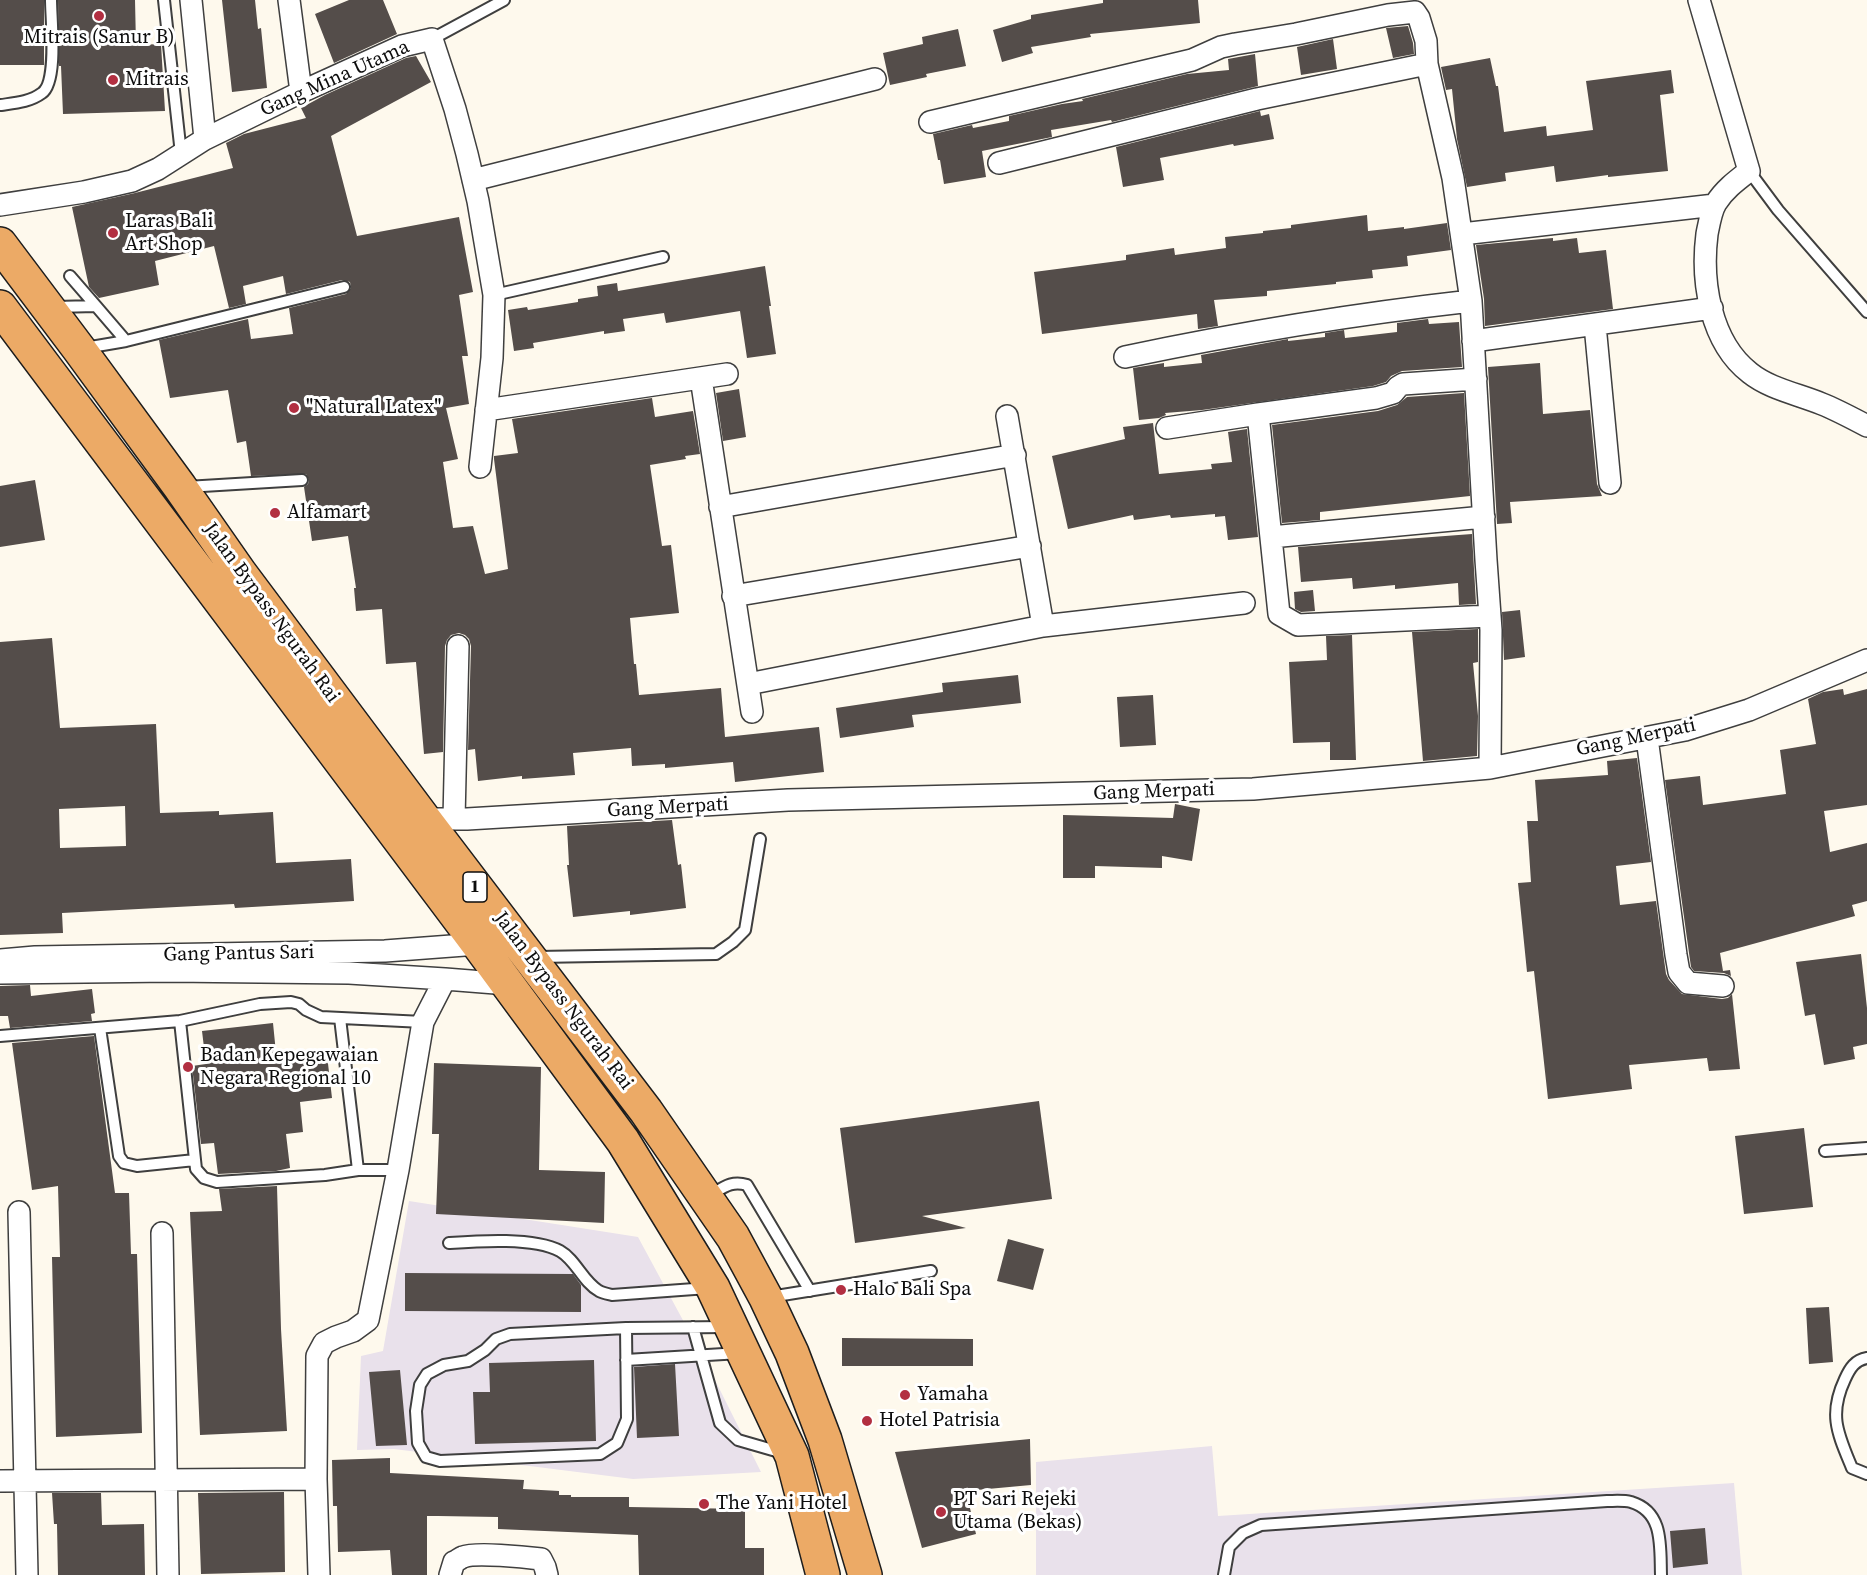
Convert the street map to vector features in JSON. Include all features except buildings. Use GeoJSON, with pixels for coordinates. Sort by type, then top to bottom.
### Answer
{"type":"FeatureCollection","features":[{"type":"Feature","properties":{"kind":"highway","name":"Jalan Bypass Ngurah Rai"},"geometry":{"type":"LineString","coordinates":[[0,244],[180,487],[240,573],[439,819],[529,957],[646,1111],[734,1237],[792,1353],[825,1440],[865,1575]]}},
{"type":"Feature","properties":{"kind":"highway","name":"Jalan Bypass Ngurah Rai"},"geometry":{"type":"LineString","coordinates":[[0,307],[508,984],[623,1141],[713,1288],[792,1456],[823,1575]]}},
{"type":"Feature","properties":{"kind":"highway"},"geometry":{"type":"LineString","coordinates":[[215,594],[240,573]]}},
{"type":"Feature","properties":{"kind":"street"},"geometry":{"type":"LineString","coordinates":[[191,0],[205,139]]}},
{"type":"Feature","properties":{"kind":"street"},"geometry":{"type":"LineString","coordinates":[[289,0],[300,92]]}},
{"type":"Feature","properties":{"kind":"street"},"geometry":{"type":"LineString","coordinates":[[1699,0],[1749,171],[1729,186],[1714,205],[1708,225],[1705,275],[1712,308],[1725,344],[1737,361],[1763,382],[1821,404],[1867,426]]}},
{"type":"Feature","properties":{"kind":"street"},"geometry":{"type":"LineString","coordinates":[[930,122],[1182,62],[1229,45],[1388,15],[1414,6],[1426,41],[1427,64],[1453,178],[1471,301],[1490,615],[1490,768]]}},
{"type":"Feature","properties":{"kind":"street","name":"Gang Mina Utama"},"geometry":{"type":"LineString","coordinates":[[0,205],[84,192],[132,181],[158,169],[205,139],[300,92],[402,46],[432,39],[455,109],[473,180],[494,295],[492,358],[480,467]]}},
{"type":"Feature","properties":{"kind":"street"},"geometry":{"type":"LineString","coordinates":[[999,163],[1257,99],[1427,64]]}},
{"type":"Feature","properties":{"kind":"street"},"geometry":{"type":"LineString","coordinates":[[473,180],[875,79]]}},
{"type":"Feature","properties":{"kind":"street"},"geometry":{"type":"LineString","coordinates":[[1462,234],[1714,205]]}},
{"type":"Feature","properties":{"kind":"street"},"geometry":{"type":"LineString","coordinates":[[1125,357],[1389,310],[1471,301]]}},
{"type":"Feature","properties":{"kind":"street"},"geometry":{"type":"LineString","coordinates":[[1473,341],[1712,308]]}},
{"type":"Feature","properties":{"kind":"street"},"geometry":{"type":"LineString","coordinates":[[1595,325],[1610,483]]}},
{"type":"Feature","properties":{"kind":"street"},"geometry":{"type":"LineString","coordinates":[[486,410],[727,374]]}},
{"type":"Feature","properties":{"kind":"street"},"geometry":{"type":"LineString","coordinates":[[701,378],[752,712]]}},
{"type":"Feature","properties":{"kind":"street"},"geometry":{"type":"LineString","coordinates":[[1167,428],[1377,398],[1393,393],[1403,384],[1476,379]]}},
{"type":"Feature","properties":{"kind":"street"},"geometry":{"type":"LineString","coordinates":[[1258,414],[1279,614],[1298,625],[1490,615]]}},
{"type":"Feature","properties":{"kind":"street"},"geometry":{"type":"LineString","coordinates":[[1007,416],[1043,626]]}},
{"type":"Feature","properties":{"kind":"street"},"geometry":{"type":"LineString","coordinates":[[720,507],[1015,455]]}},
{"type":"Feature","properties":{"kind":"street"},"geometry":{"type":"LineString","coordinates":[[1270,537],[1484,517]]}},
{"type":"Feature","properties":{"kind":"street"},"geometry":{"type":"LineString","coordinates":[[733,596],[1030,546]]}},
{"type":"Feature","properties":{"kind":"street"},"geometry":{"type":"LineString","coordinates":[[748,684],[1043,626],[1244,603]]}},
{"type":"Feature","properties":{"kind":"street"},"geometry":{"type":"LineString","coordinates":[[439,819],[458,646]]}},
{"type":"Feature","properties":{"kind":"street","name":"Gang Merpati"},"geometry":{"type":"LineString","coordinates":[[439,819],[788,800],[1253,789],[1490,768],[1685,730],[1749,710],[1867,660]]}},
{"type":"Feature","properties":{"kind":"street"},"geometry":{"type":"LineString","coordinates":[[1647,738],[1679,972],[1688,983],[1723,987]]}},
{"type":"Feature","properties":{"kind":"street","name":"Gang Pantus Sari"},"geometry":{"type":"LineString","coordinates":[[0,960],[35,957],[385,951],[478,944]]}},
{"type":"Feature","properties":{"kind":"street"},"geometry":{"type":"LineString","coordinates":[[0,973],[171,971],[350,973],[508,984]]}},
{"type":"Feature","properties":{"kind":"street"},"geometry":{"type":"LineString","coordinates":[[319,1575],[316,1479],[317,1356],[324,1343],[353,1331],[368,1320],[398,1170],[423,1022],[445,979]]}},
{"type":"Feature","properties":{"kind":"street"},"geometry":{"type":"LineString","coordinates":[[19,1212],[27,1575]]}},
{"type":"Feature","properties":{"kind":"street"},"geometry":{"type":"LineString","coordinates":[[162,1233],[168,1575]]}},
{"type":"Feature","properties":{"kind":"street"},"geometry":{"type":"LineString","coordinates":[[0,1481],[316,1479]]}},
{"type":"Feature","properties":{"kind":"street"},"geometry":{"type":"LineString","coordinates":[[450,1575],[454,1562],[464,1556],[524,1556],[541,1559],[547,1575]]}},
{"type":"Feature","properties":{"kind":"lane"},"geometry":{"type":"LineString","coordinates":[[0,108],[26,101],[44,92],[50,80],[51,0]]}},
{"type":"Feature","properties":{"kind":"lane"},"geometry":{"type":"LineString","coordinates":[[164,0],[182,154]]}},
{"type":"Feature","properties":{"kind":"lane"},"geometry":{"type":"LineString","coordinates":[[432,39],[504,0]]}},
{"type":"Feature","properties":{"kind":"lane"},"geometry":{"type":"LineString","coordinates":[[1749,171],[1778,210],[1867,312]]}},
{"type":"Feature","properties":{"kind":"lane"},"geometry":{"type":"LineString","coordinates":[[494,295],[663,257]]}},
{"type":"Feature","properties":{"kind":"lane"},"geometry":{"type":"LineString","coordinates":[[70,276],[126,341]]}},
{"type":"Feature","properties":{"kind":"lane"},"geometry":{"type":"LineString","coordinates":[[79,349],[126,341],[344,287]]}},
{"type":"Feature","properties":{"kind":"lane"},"geometry":{"type":"LineString","coordinates":[[48,308],[96,306]]}},
{"type":"Feature","properties":{"kind":"lane"},"geometry":{"type":"LineString","coordinates":[[180,487],[302,480]]}},
{"type":"Feature","properties":{"kind":"lane"},"geometry":{"type":"LineString","coordinates":[[529,957],[716,954],[745,930],[760,839]]}},
{"type":"Feature","properties":{"kind":"lane"},"geometry":{"type":"LineString","coordinates":[[0,1036],[180,1021],[260,1004],[291,1002],[321,1017],[423,1022]]}},
{"type":"Feature","properties":{"kind":"lane"},"geometry":{"type":"LineString","coordinates":[[340,1018],[358,1170]]}},
{"type":"Feature","properties":{"kind":"lane"},"geometry":{"type":"LineString","coordinates":[[180,1021],[196,1168],[204,1178],[217,1182],[325,1175],[358,1170],[398,1170]]}},
{"type":"Feature","properties":{"kind":"lane"},"geometry":{"type":"LineString","coordinates":[[100,1028],[119,1156],[124,1163],[137,1166],[195,1160]]}},
{"type":"Feature","properties":{"kind":"lane"},"geometry":{"type":"LineString","coordinates":[[1825,1151],[1867,1148]]}},
{"type":"Feature","properties":{"kind":"lane"},"geometry":{"type":"LineString","coordinates":[[706,1198],[737,1182],[747,1185],[810,1291]]}},
{"type":"Feature","properties":{"kind":"lane"},"geometry":{"type":"LineString","coordinates":[[449,1243],[495,1240],[542,1245],[560,1251],[574,1263],[597,1290],[612,1295],[713,1288]]}},
{"type":"Feature","properties":{"kind":"lane"},"geometry":{"type":"LineString","coordinates":[[766,1298],[931,1271]]}},
{"type":"Feature","properties":{"kind":"lane"},"geometry":{"type":"LineString","coordinates":[[626,1328],[627,1419],[617,1443],[600,1454],[440,1461],[426,1457],[418,1443],[416,1411],[420,1384],[427,1374],[444,1365],[468,1361],[485,1350],[496,1339],[510,1334],[626,1328],[693,1327],[738,1340]]}},
{"type":"Feature","properties":{"kind":"lane"},"geometry":{"type":"LineString","coordinates":[[693,1327],[720,1423],[738,1440],[792,1456]]}},
{"type":"Feature","properties":{"kind":"lane"},"geometry":{"type":"LineString","coordinates":[[626,1360],[700,1355],[738,1340]]}},
{"type":"Feature","properties":{"kind":"lane"},"geometry":{"type":"LineString","coordinates":[[1867,1358],[1851,1366],[1841,1387],[1835,1413],[1839,1435],[1852,1468],[1867,1474]]}},
{"type":"Feature","properties":{"kind":"lane"},"geometry":{"type":"LineString","coordinates":[[1224,1575],[1229,1547],[1243,1533],[1261,1525],[1607,1501],[1629,1502],[1647,1509],[1657,1524],[1661,1575]]}},
{"type":"Feature","properties":{"kind":"shaded area"},"geometry":{"type":"Polygon","coordinates":[[[409,1201],[638,1237],[712,1374],[761,1472],[633,1479],[394,1449],[357,1450],[361,1356],[383,1351],[409,1201]]]}},
{"type":"Feature","properties":{"kind":"shaded area"},"geometry":{"type":"Polygon","coordinates":[[[1212,1446],[1218,1516],[1734,1483],[1742,1575],[1036,1575],[1036,1462],[1212,1446]]]}},
{"type":"Feature","properties":{"kind":"place","name":"Mitrais (Sanur B)"},"geometry":{"type":"Point","coordinates":[99,16]}},
{"type":"Feature","properties":{"kind":"place","name":"Mitrais"},"geometry":{"type":"Point","coordinates":[113,80]}},
{"type":"Feature","properties":{"kind":"place","name":"Laras Bali Art Shop"},"geometry":{"type":"Point","coordinates":[113,233]}},
{"type":"Feature","properties":{"kind":"place","name":"\"Natural Latex\""},"geometry":{"type":"Point","coordinates":[294,408]}},
{"type":"Feature","properties":{"kind":"place","name":"Alfamart"},"geometry":{"type":"Point","coordinates":[275,513]}},
{"type":"Feature","properties":{"kind":"place","name":"Badan Kepegawaian Negara Regional 10"},"geometry":{"type":"Point","coordinates":[188,1067]}},
{"type":"Feature","properties":{"kind":"place","name":"Halo Bali Spa"},"geometry":{"type":"Point","coordinates":[841,1290]}},
{"type":"Feature","properties":{"kind":"place","name":"Yamaha"},"geometry":{"type":"Point","coordinates":[905,1395]}},
{"type":"Feature","properties":{"kind":"place","name":"Hotel Patrisia"},"geometry":{"type":"Point","coordinates":[867,1421]}},
{"type":"Feature","properties":{"kind":"place","name":"The Yani Hotel"},"geometry":{"type":"Point","coordinates":[704,1504]}},
{"type":"Feature","properties":{"kind":"place","name":"PT Sari Rejeki Utama (Bekas)"},"geometry":{"type":"Point","coordinates":[941,1512]}}]}
